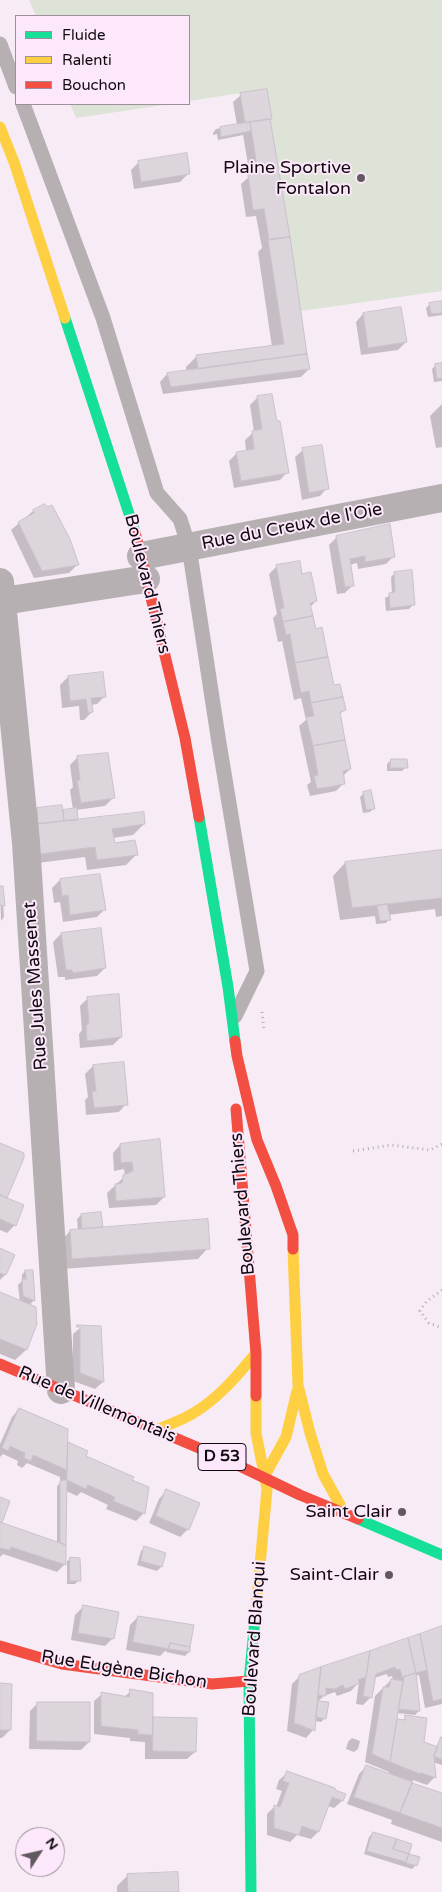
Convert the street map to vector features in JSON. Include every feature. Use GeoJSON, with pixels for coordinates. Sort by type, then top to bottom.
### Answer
{"type":"FeatureCollection","features":[{"type":"Feature","properties":{"kind":"main road","name":"Boulevard Thiers"},"geometry":{"type":"LineString","coordinates":[[0,128],[14,162],[136,535],[185,738],[228,987],[237,1056],[257,1140],[293,1235],[298,1385],[323,1474],[344,1512]]}},
{"type":"Feature","properties":{"kind":"main road","name":"Boulevard Thiers"},"geometry":{"type":"LineString","coordinates":[[237,1056],[236,1121],[256,1353],[256,1433],[264,1477]]}},
{"type":"Feature","properties":{"kind":"main road"},"geometry":{"type":"LineString","coordinates":[[156,1430],[192,1414],[214,1398],[237,1376],[256,1353]]}},
{"type":"Feature","properties":{"kind":"main road","name":"Rue de Villemontais"},"geometry":{"type":"LineString","coordinates":[[0,1364],[225,1459],[300,1495],[442,1555]]}},
{"type":"Feature","properties":{"kind":"main road","name":"Boulevard Thiers"},"geometry":{"type":"LineString","coordinates":[[264,1477],[286,1437],[298,1385]]}},
{"type":"Feature","properties":{"kind":"main road","name":"Boulevard Blanqui"},"geometry":{"type":"LineString","coordinates":[[251,1892],[249,1680],[268,1489],[264,1477]]}},
{"type":"Feature","properties":{"kind":"main road","name":"Rue Eugène Bichon"},"geometry":{"type":"LineString","coordinates":[[0,1646],[62,1664],[212,1684],[249,1680]]}},
{"type":"Feature","properties":{"kind":"street","name":"Rue du Creux de l'Oie"},"geometry":{"type":"LineString","coordinates":[[1,588],[144,568],[189,548],[442,498]]}},
{"type":"Feature","properties":{"kind":"street","name":"Rue Jules Massenet"},"geometry":{"type":"LineString","coordinates":[[1,588],[26,842],[61,1390]]}},
{"type":"Feature","properties":{"kind":"lane"},"geometry":{"type":"LineString","coordinates":[[0,44],[15,84]]}},
{"type":"Feature","properties":{"kind":"lane"},"geometry":{"type":"LineString","coordinates":[[22,105],[103,318],[157,493],[180,519],[189,548],[257,971],[232,1022]]}},
{"type":"Feature","properties":{"kind":"path"},"geometry":{"type":"LineString","coordinates":[[353,1151],[390,1145],[430,1150],[442,1144]]}},
{"type":"Feature","properties":{"kind":"path"},"geometry":{"type":"LineString","coordinates":[[442,1290],[426,1302],[420,1311],[429,1323],[442,1328]]}},
{"type":"Feature","properties":{"kind":"shaded area","name":"Plaine Sportive Fontalon"},"geometry":{"type":"Polygon","coordinates":[[[29,0],[442,0],[442,291],[301,311],[270,119],[272,119],[267,89],[190,101],[190,15],[36,15],[29,0]]]}},
{"type":"Feature","properties":{"kind":"shaded area"},"geometry":{"type":"Polygon","coordinates":[[[70,105],[164,105],[76,118],[70,105]]]}},
{"type":"Feature","properties":{"kind":"building"},"geometry":{"type":"Polygon","coordinates":[[[267,89],[272,119],[245,123],[240,93],[267,89]]]}},
{"type":"Feature","properties":{"kind":"building"},"geometry":{"type":"Polygon","coordinates":[[[270,119],[290,237],[269,240],[264,209],[253,210],[248,175],[258,173],[250,122],[270,119]]]}},
{"type":"Feature","properties":{"kind":"building"},"geometry":{"type":"Polygon","coordinates":[[[250,122],[251,131],[221,137],[220,127],[250,122]]]}},
{"type":"Feature","properties":{"kind":"building"},"geometry":{"type":"Polygon","coordinates":[[[187,153],[190,174],[141,182],[138,161],[187,153]]]}},
{"type":"Feature","properties":{"kind":"building"},"geometry":{"type":"Polygon","coordinates":[[[290,237],[307,354],[198,369],[196,355],[284,344],[268,240],[290,237]]]}},
{"type":"Feature","properties":{"kind":"building"},"geometry":{"type":"Polygon","coordinates":[[[442,301],[442,313],[431,314],[429,303],[442,301]]]}},
{"type":"Feature","properties":{"kind":"building"},"geometry":{"type":"Polygon","coordinates":[[[401,307],[407,342],[368,348],[363,313],[401,307]]]}},
{"type":"Feature","properties":{"kind":"building"},"geometry":{"type":"Polygon","coordinates":[[[307,354],[310,369],[171,387],[167,373],[307,354]]]}},
{"type":"Feature","properties":{"kind":"building"},"geometry":{"type":"Polygon","coordinates":[[[442,363],[442,378],[437,379],[435,364],[442,363]]]}},
{"type":"Feature","properties":{"kind":"building"},"geometry":{"type":"Polygon","coordinates":[[[272,394],[277,421],[280,421],[289,473],[241,481],[236,452],[254,449],[252,431],[262,429],[257,396],[272,394]]]}},
{"type":"Feature","properties":{"kind":"building"},"geometry":{"type":"Polygon","coordinates":[[[322,445],[329,489],[309,493],[302,448],[322,445]]]}},
{"type":"Feature","properties":{"kind":"building"},"geometry":{"type":"Polygon","coordinates":[[[45,504],[47,507],[52,505],[70,539],[79,565],[42,571],[18,522],[34,513],[33,510],[45,504]]]}},
{"type":"Feature","properties":{"kind":"building"},"geometry":{"type":"Polygon","coordinates":[[[390,524],[395,557],[365,562],[365,556],[350,559],[354,586],[345,587],[336,536],[390,524]]]}},
{"type":"Feature","properties":{"kind":"building"},"geometry":{"type":"Polygon","coordinates":[[[300,561],[302,574],[311,572],[317,601],[310,603],[313,616],[283,622],[280,609],[284,608],[276,565],[300,561]]]}},
{"type":"Feature","properties":{"kind":"building"},"geometry":{"type":"Polygon","coordinates":[[[412,570],[415,605],[390,608],[389,593],[395,592],[394,572],[412,570]]]}},
{"type":"Feature","properties":{"kind":"building"},"geometry":{"type":"Polygon","coordinates":[[[313,616],[316,629],[322,627],[328,657],[295,663],[290,634],[286,635],[283,622],[313,616]]]}},
{"type":"Feature","properties":{"kind":"building"},"geometry":{"type":"Polygon","coordinates":[[[328,657],[334,685],[340,684],[343,697],[311,703],[309,691],[301,693],[295,663],[328,657]]]}},
{"type":"Feature","properties":{"kind":"building"},"geometry":{"type":"Polygon","coordinates":[[[103,672],[106,697],[91,698],[93,712],[88,713],[86,699],[70,701],[68,676],[103,672]]]}},
{"type":"Feature","properties":{"kind":"building"},"geometry":{"type":"Polygon","coordinates":[[[343,697],[346,710],[340,712],[345,740],[313,746],[306,717],[314,716],[311,703],[343,697]]]}},
{"type":"Feature","properties":{"kind":"building"},"geometry":{"type":"Polygon","coordinates":[[[345,740],[351,769],[343,771],[345,784],[317,789],[314,776],[318,775],[313,746],[345,740]]]}},
{"type":"Feature","properties":{"kind":"building"},"geometry":{"type":"Polygon","coordinates":[[[108,753],[115,798],[81,803],[77,781],[80,780],[77,756],[108,753]]]}},
{"type":"Feature","properties":{"kind":"building"},"geometry":{"type":"Polygon","coordinates":[[[391,759],[407,759],[408,768],[390,768],[391,759]]]}},
{"type":"Feature","properties":{"kind":"building"},"geometry":{"type":"Polygon","coordinates":[[[371,790],[375,809],[366,810],[363,792],[371,790]]]}},
{"type":"Feature","properties":{"kind":"building"},"geometry":{"type":"Polygon","coordinates":[[[62,805],[64,821],[38,824],[37,808],[62,805]]]}},
{"type":"Feature","properties":{"kind":"building"},"geometry":{"type":"Polygon","coordinates":[[[77,808],[78,820],[64,821],[63,810],[77,808]]]}},
{"type":"Feature","properties":{"kind":"building"},"geometry":{"type":"Polygon","coordinates":[[[144,812],[145,824],[112,829],[115,843],[135,840],[138,855],[97,860],[95,847],[40,854],[38,824],[144,812]]]}},
{"type":"Feature","properties":{"kind":"building"},"geometry":{"type":"Polygon","coordinates":[[[442,850],[442,898],[352,908],[345,862],[442,850]]]}},
{"type":"Feature","properties":{"kind":"building"},"geometry":{"type":"Polygon","coordinates":[[[100,874],[106,910],[70,915],[68,895],[62,896],[60,879],[100,874]]]}},
{"type":"Feature","properties":{"kind":"building"},"geometry":{"type":"Polygon","coordinates":[[[0,886],[3,886],[5,906],[0,905],[0,886]]]}},
{"type":"Feature","properties":{"kind":"building"},"geometry":{"type":"Polygon","coordinates":[[[387,904],[391,920],[380,921],[377,906],[387,904]]]}},
{"type":"Feature","properties":{"kind":"building"},"geometry":{"type":"Polygon","coordinates":[[[101,928],[106,968],[73,973],[72,970],[66,970],[61,933],[101,928]]]}},
{"type":"Feature","properties":{"kind":"building"},"geometry":{"type":"Polygon","coordinates":[[[119,994],[122,1037],[87,1041],[86,1025],[89,1024],[87,997],[119,994]]]}},
{"type":"Feature","properties":{"kind":"building"},"geometry":{"type":"Polygon","coordinates":[[[124,1062],[128,1105],[94,1108],[92,1091],[96,1091],[93,1065],[124,1062]]]}},
{"type":"Feature","properties":{"kind":"building"},"geometry":{"type":"Polygon","coordinates":[[[160,1139],[165,1197],[116,1201],[115,1184],[122,1183],[123,1175],[133,1171],[132,1162],[121,1163],[120,1144],[160,1139]]]}},
{"type":"Feature","properties":{"kind":"building"},"geometry":{"type":"Polygon","coordinates":[[[0,1143],[24,1153],[24,1158],[7,1198],[0,1195],[0,1143]]]}},
{"type":"Feature","properties":{"kind":"building"},"geometry":{"type":"Polygon","coordinates":[[[0,1195],[24,1205],[16,1226],[0,1219],[0,1195]]]}},
{"type":"Feature","properties":{"kind":"building"},"geometry":{"type":"Polygon","coordinates":[[[101,1212],[103,1227],[82,1229],[81,1214],[101,1212]]]}},
{"type":"Feature","properties":{"kind":"building"},"geometry":{"type":"Polygon","coordinates":[[[208,1219],[210,1249],[72,1259],[70,1230],[208,1219]]]}},
{"type":"Feature","properties":{"kind":"building"},"geometry":{"type":"Polygon","coordinates":[[[0,1248],[15,1255],[6,1275],[0,1273],[0,1248]]]}},
{"type":"Feature","properties":{"kind":"building"},"geometry":{"type":"Polygon","coordinates":[[[25,1270],[33,1270],[35,1301],[23,1296],[22,1279],[26,1279],[25,1270]]]}},
{"type":"Feature","properties":{"kind":"building"},"geometry":{"type":"Polygon","coordinates":[[[0,1292],[36,1307],[37,1324],[27,1350],[0,1339],[0,1292]]]}},
{"type":"Feature","properties":{"kind":"building"},"geometry":{"type":"Polygon","coordinates":[[[77,1325],[101,1326],[104,1382],[80,1373],[80,1327],[77,1327],[77,1325]]]}},
{"type":"Feature","properties":{"kind":"building"},"geometry":{"type":"Polygon","coordinates":[[[19,1408],[68,1429],[67,1470],[33,1455],[31,1461],[24,1458],[25,1453],[10,1446],[8,1451],[2,1448],[19,1408]]]}},
{"type":"Feature","properties":{"kind":"building"},"geometry":{"type":"Polygon","coordinates":[[[68,1442],[88,1451],[86,1456],[134,1477],[132,1480],[149,1487],[145,1514],[113,1501],[115,1497],[88,1485],[86,1489],[67,1480],[68,1442]]]}},
{"type":"Feature","properties":{"kind":"building"},"geometry":{"type":"Polygon","coordinates":[[[67,1480],[66,1545],[60,1543],[60,1481],[67,1480]]]}},
{"type":"Feature","properties":{"kind":"building"},"geometry":{"type":"Polygon","coordinates":[[[166,1489],[200,1503],[189,1530],[156,1516],[166,1489]]]}},
{"type":"Feature","properties":{"kind":"building"},"geometry":{"type":"Polygon","coordinates":[[[0,1497],[10,1501],[2,1523],[0,1522],[0,1497]]]}},
{"type":"Feature","properties":{"kind":"building"},"geometry":{"type":"Polygon","coordinates":[[[0,1522],[66,1545],[66,1565],[11,1547],[10,1550],[0,1548],[0,1522]]]}},
{"type":"Feature","properties":{"kind":"building"},"geometry":{"type":"Polygon","coordinates":[[[144,1546],[166,1553],[162,1567],[141,1561],[144,1546]]]}},
{"type":"Feature","properties":{"kind":"building"},"geometry":{"type":"Polygon","coordinates":[[[70,1557],[80,1558],[81,1581],[70,1581],[70,1557]]]}},
{"type":"Feature","properties":{"kind":"building"},"geometry":{"type":"Polygon","coordinates":[[[83,1605],[119,1612],[114,1639],[78,1633],[83,1605]]]}},
{"type":"Feature","properties":{"kind":"building"},"geometry":{"type":"Polygon","coordinates":[[[138,1616],[194,1625],[190,1647],[170,1643],[169,1649],[133,1642],[138,1616]]]}},
{"type":"Feature","properties":{"kind":"building"},"geometry":{"type":"Polygon","coordinates":[[[442,1626],[442,1699],[433,1701],[420,1634],[442,1626]]]}},
{"type":"Feature","properties":{"kind":"building"},"geometry":{"type":"Polygon","coordinates":[[[420,1634],[427,1670],[416,1673],[408,1638],[420,1634]]]}},
{"type":"Feature","properties":{"kind":"building"},"geometry":{"type":"Polygon","coordinates":[[[408,1638],[416,1673],[402,1677],[400,1669],[396,1670],[395,1667],[376,1674],[372,1698],[363,1696],[370,1651],[408,1638]]]}},
{"type":"Feature","properties":{"kind":"building"},"geometry":{"type":"Polygon","coordinates":[[[170,1643],[190,1647],[190,1652],[169,1649],[170,1643]]]}},
{"type":"Feature","properties":{"kind":"building"},"geometry":{"type":"Polygon","coordinates":[[[370,1651],[366,1677],[358,1680],[360,1683],[345,1689],[343,1685],[335,1689],[326,1688],[326,1696],[318,1695],[321,1667],[370,1651]]]}},
{"type":"Feature","properties":{"kind":"building"},"geometry":{"type":"Polygon","coordinates":[[[321,1667],[315,1731],[294,1723],[299,1675],[321,1667]]]}},
{"type":"Feature","properties":{"kind":"building"},"geometry":{"type":"Polygon","coordinates":[[[416,1673],[420,1711],[398,1709],[404,1677],[416,1673]]]}},
{"type":"Feature","properties":{"kind":"building"},"geometry":{"type":"Polygon","coordinates":[[[391,1679],[403,1681],[390,1762],[372,1754],[383,1687],[389,1687],[391,1679]]]}},
{"type":"Feature","properties":{"kind":"building"},"geometry":{"type":"Polygon","coordinates":[[[0,1683],[12,1684],[11,1730],[0,1730],[0,1683]]]}},
{"type":"Feature","properties":{"kind":"building"},"geometry":{"type":"Polygon","coordinates":[[[130,1689],[153,1693],[153,1735],[137,1734],[138,1730],[101,1726],[101,1692],[129,1697],[130,1689]]]}},
{"type":"Feature","properties":{"kind":"building"},"geometry":{"type":"Polygon","coordinates":[[[318,1701],[329,1702],[326,1719],[316,1717],[318,1701]]]}},
{"type":"Feature","properties":{"kind":"building"},"geometry":{"type":"Polygon","coordinates":[[[37,1702],[90,1702],[90,1742],[37,1741],[37,1702]]]}},
{"type":"Feature","properties":{"kind":"building"},"geometry":{"type":"Polygon","coordinates":[[[405,1715],[427,1718],[424,1742],[438,1747],[434,1756],[436,1778],[390,1762],[397,1719],[405,1720],[405,1715]]]}},
{"type":"Feature","properties":{"kind":"building"},"geometry":{"type":"Polygon","coordinates":[[[153,1717],[197,1718],[196,1752],[153,1751],[153,1717]]]}},
{"type":"Feature","properties":{"kind":"building"},"geometry":{"type":"Polygon","coordinates":[[[442,1738],[442,1760],[434,1756],[442,1738]]]}},
{"type":"Feature","properties":{"kind":"building"},"geometry":{"type":"Polygon","coordinates":[[[366,1765],[413,1782],[400,1813],[354,1797],[366,1765]]]}},
{"type":"Feature","properties":{"kind":"building"},"geometry":{"type":"Polygon","coordinates":[[[287,1771],[335,1788],[335,1790],[346,1794],[343,1801],[332,1797],[319,1832],[302,1826],[299,1835],[274,1828],[274,1805],[280,1807],[289,1783],[283,1781],[287,1771]]]}},
{"type":"Feature","properties":{"kind":"building"},"geometry":{"type":"Polygon","coordinates":[[[412,1783],[442,1793],[442,1828],[400,1813],[412,1783]]]}},
{"type":"Feature","properties":{"kind":"building"},"geometry":{"type":"Polygon","coordinates":[[[373,1832],[397,1839],[393,1849],[409,1854],[406,1862],[367,1851],[373,1832]]]}},
{"type":"Feature","properties":{"kind":"building"},"geometry":{"type":"Polygon","coordinates":[[[397,1839],[412,1844],[409,1854],[393,1849],[397,1839]]]}},
{"type":"Feature","properties":{"kind":"building"},"geometry":{"type":"Polygon","coordinates":[[[409,1854],[420,1857],[417,1866],[406,1863],[409,1854]]]}},
{"type":"Feature","properties":{"kind":"building"},"geometry":{"type":"Polygon","coordinates":[[[178,1872],[179,1892],[128,1892],[127,1874],[178,1872]]]}},
{"type":"Feature","properties":{"kind":"traffic: fast"},"geometry":{"type":"LineString","coordinates":[[65,318],[135,532]]}},
{"type":"Feature","properties":{"kind":"traffic: fast"},"geometry":{"type":"LineString","coordinates":[[199,817],[228,987],[235,1041]]}},
{"type":"Feature","properties":{"kind":"traffic: fast"},"geometry":{"type":"LineString","coordinates":[[358,1519],[442,1555]]}},
{"type":"Feature","properties":{"kind":"traffic: fast"},"geometry":{"type":"LineString","coordinates":[[251,1892],[249,1681],[256,1609]]}},
{"type":"Feature","properties":{"kind":"traffic: slow"},"geometry":{"type":"LineString","coordinates":[[0,127],[14,162],[65,318]]}},
{"type":"Feature","properties":{"kind":"traffic: slow"},"geometry":{"type":"LineString","coordinates":[[293,1249],[298,1385],[323,1474],[344,1512]]}},
{"type":"Feature","properties":{"kind":"traffic: slow"},"geometry":{"type":"LineString","coordinates":[[156,1430],[174,1423],[201,1408],[219,1394],[256,1353]]}},
{"type":"Feature","properties":{"kind":"traffic: slow"},"geometry":{"type":"LineString","coordinates":[[264,1477],[286,1437],[297,1391]]}},
{"type":"Feature","properties":{"kind":"traffic: slow"},"geometry":{"type":"LineString","coordinates":[[256,1396],[256,1433],[267,1489],[256,1609]]}},
{"type":"Feature","properties":{"kind":"traffic: jam"},"geometry":{"type":"LineString","coordinates":[[135,532],[185,738],[199,817]]}},
{"type":"Feature","properties":{"kind":"traffic: jam"},"geometry":{"type":"LineString","coordinates":[[235,1041],[257,1140],[293,1235],[293,1249]]}},
{"type":"Feature","properties":{"kind":"traffic: jam"},"geometry":{"type":"LineString","coordinates":[[236,1109],[256,1353],[256,1396]]}},
{"type":"Feature","properties":{"kind":"traffic: jam"},"geometry":{"type":"LineString","coordinates":[[0,1364],[225,1459],[300,1495],[358,1519]]}},
{"type":"Feature","properties":{"kind":"traffic: jam"},"geometry":{"type":"LineString","coordinates":[[0,1646],[62,1664],[212,1684],[249,1681]]}},
{"type":"Feature","properties":{"kind":"place","name":"Plaine Sportive Fontalon"},"geometry":{"type":"Point","coordinates":[361,178]}},
{"type":"Feature","properties":{"kind":"place","name":"Saint Clair"},"geometry":{"type":"Point","coordinates":[402,1512]}},
{"type":"Feature","properties":{"kind":"place","name":"Saint-Clair"},"geometry":{"type":"Point","coordinates":[389,1575]}}]}
